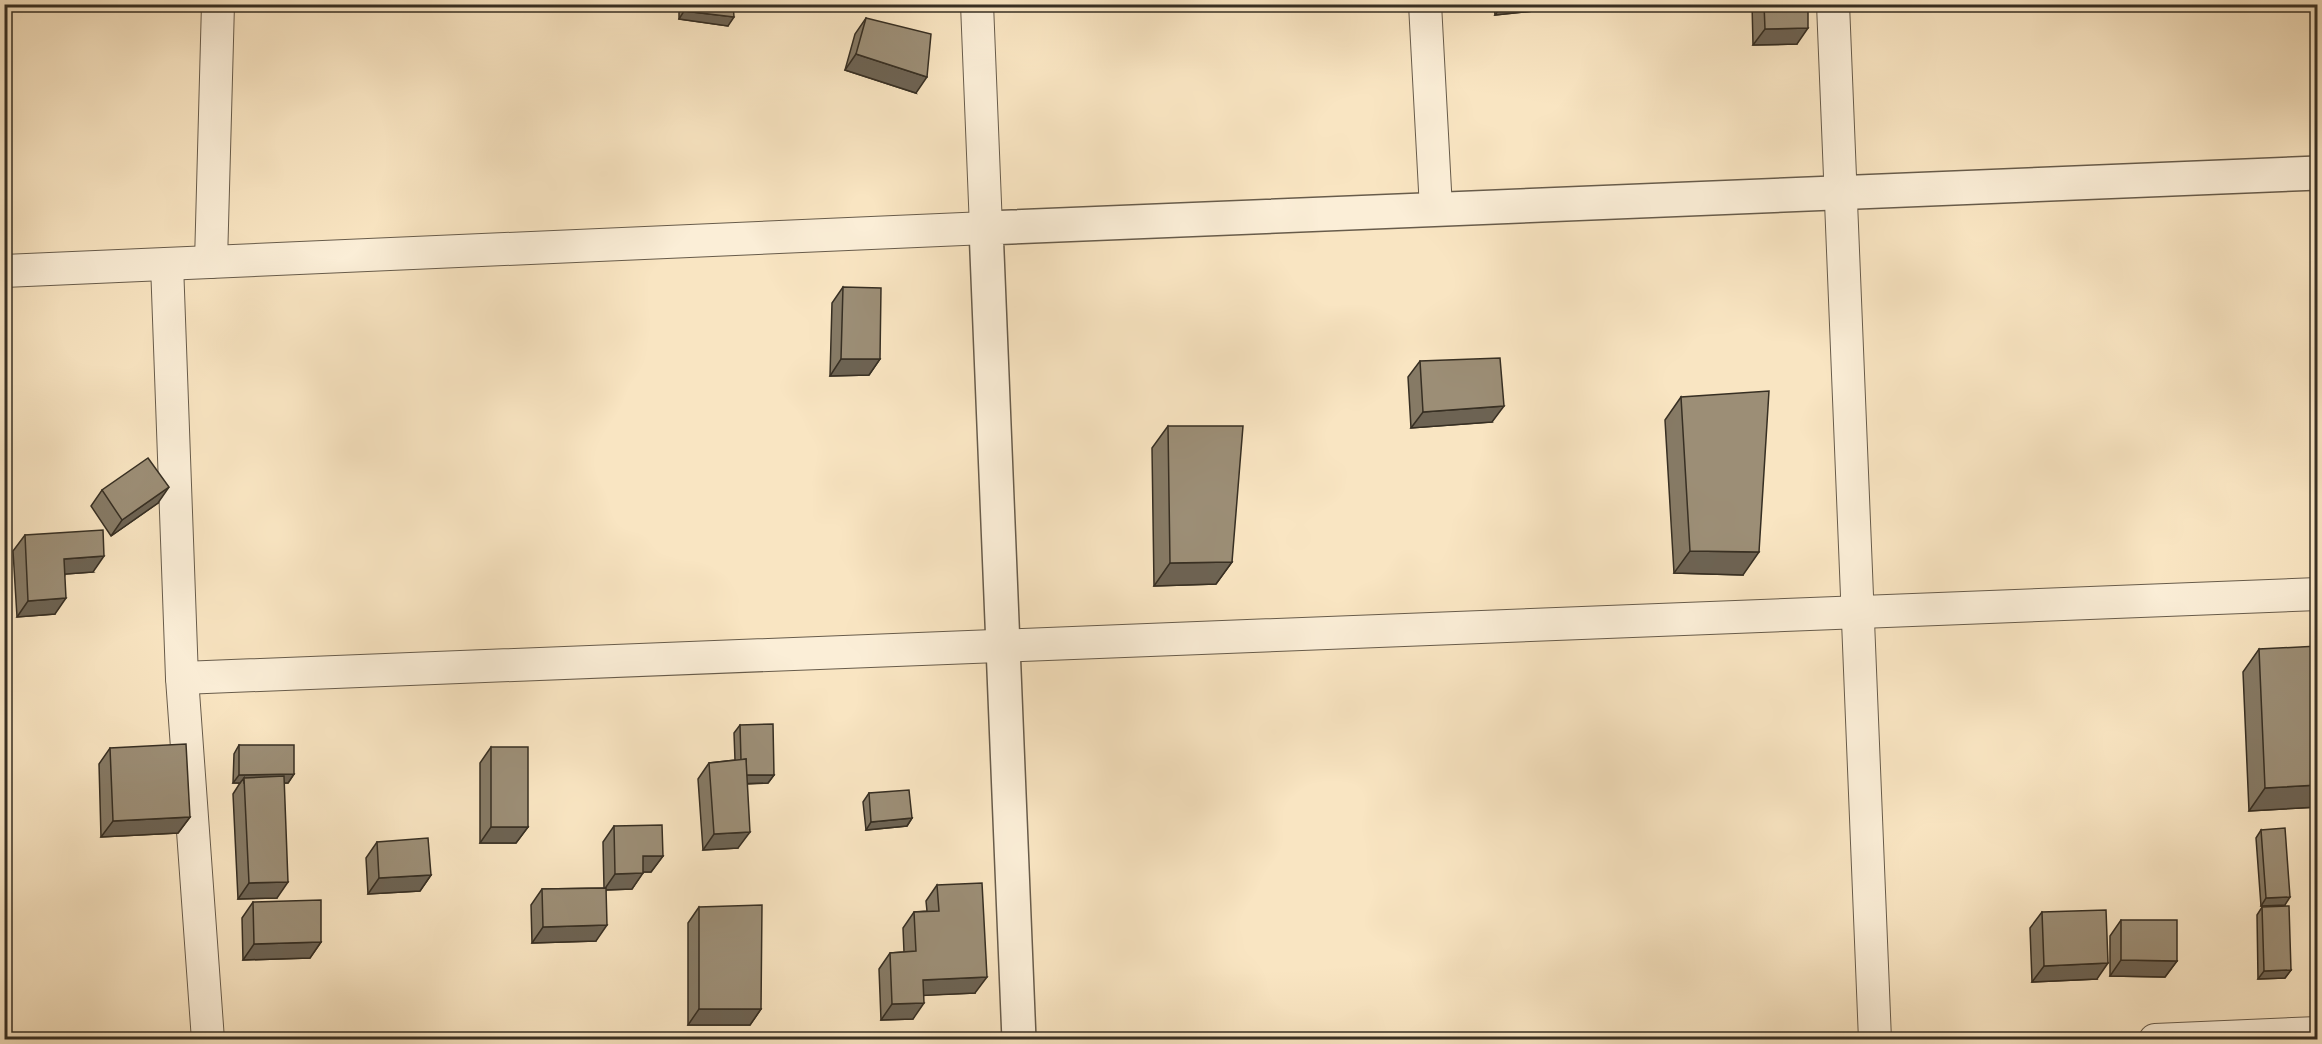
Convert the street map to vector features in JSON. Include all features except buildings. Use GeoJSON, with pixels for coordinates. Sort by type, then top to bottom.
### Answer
{"type":"FeatureCollection","features":[{"type":"Feature","properties":{"kind":"street"},"geometry":{"type":"LineString","coordinates":[[211,262],[218,4]]}},
{"type":"Feature","properties":{"kind":"street"},"geometry":{"type":"LineString","coordinates":[[977,4],[1019,1040]]}},
{"type":"Feature","properties":{"kind":"street"},"geometry":{"type":"LineString","coordinates":[[1425,4],[1436,209]]}},
{"type":"Feature","properties":{"kind":"street"},"geometry":{"type":"LineString","coordinates":[[1833,4],[1875,1040]]}},
{"type":"Feature","properties":{"kind":"street"},"geometry":{"type":"LineString","coordinates":[[4,271],[2318,173]]}},
{"type":"Feature","properties":{"kind":"street"},"geometry":{"type":"LineString","coordinates":[[167,264],[182,678],[208,1040]]}},
{"type":"Feature","properties":{"kind":"street"},"geometry":{"type":"LineString","coordinates":[[182,678],[2318,594]]}},
{"type":"Feature","properties":{"kind":"street"},"geometry":{"type":"LineString","coordinates":[[2155,1040],[2318,1033]]}}]}
